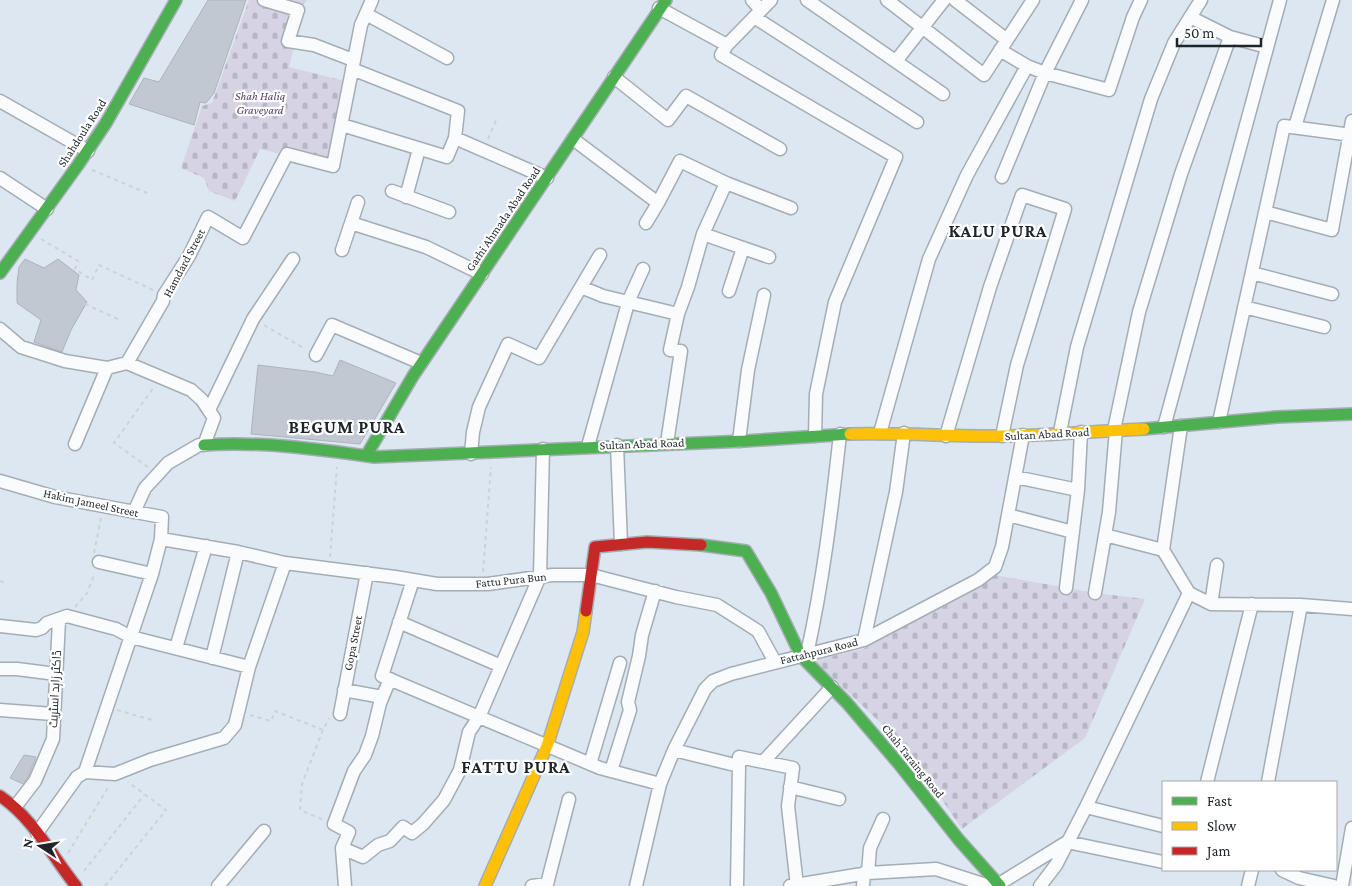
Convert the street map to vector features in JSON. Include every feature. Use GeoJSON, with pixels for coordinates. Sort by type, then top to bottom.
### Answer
{"type":"FeatureCollection","features":[{"type":"Feature","properties":{"kind":"street","name":"Shahdoula Road"},"geometry":{"type":"LineString","coordinates":[[0,273],[88,151],[129,85],[176,0]]}},
{"type":"Feature","properties":{"kind":"street"},"geometry":{"type":"LineString","coordinates":[[264,0],[298,10],[288,41],[314,45],[353,64],[458,111],[455,138],[447,157],[342,125],[353,64],[361,25],[372,0]]}},
{"type":"Feature","properties":{"kind":"street"},"geometry":{"type":"LineString","coordinates":[[752,0],[758,13],[917,122]]}},
{"type":"Feature","properties":{"kind":"street"},"geometry":{"type":"LineString","coordinates":[[771,0],[727,45],[721,56],[896,157],[835,302],[816,394],[816,436]]}},
{"type":"Feature","properties":{"kind":"street"},"geometry":{"type":"LineString","coordinates":[[807,0],[943,94]]}},
{"type":"Feature","properties":{"kind":"street"},"geometry":{"type":"LineString","coordinates":[[887,0],[984,75],[1033,0]]}},
{"type":"Feature","properties":{"kind":"street"},"geometry":{"type":"LineString","coordinates":[[896,62],[944,0]]}},
{"type":"Feature","properties":{"kind":"street"},"geometry":{"type":"LineString","coordinates":[[954,0],[1027,66],[1045,73],[1110,90],[1133,17],[1141,0]]}},
{"type":"Feature","properties":{"kind":"street"},"geometry":{"type":"LineString","coordinates":[[1002,177],[1045,73],[1082,0]]}},
{"type":"Feature","properties":{"kind":"street"},"geometry":{"type":"LineString","coordinates":[[1060,432],[1077,347],[1151,100],[1174,43],[1200,0]]}},
{"type":"Feature","properties":{"kind":"street"},"geometry":{"type":"LineString","coordinates":[[1164,427],[1280,0]]}},
{"type":"Feature","properties":{"kind":"street"},"geometry":{"type":"LineString","coordinates":[[1296,127],[1333,0]]}},
{"type":"Feature","properties":{"kind":"street"},"geometry":{"type":"LineString","coordinates":[[663,4],[727,45]]}},
{"type":"Feature","properties":{"kind":"street","name":"Garhi Ahmada Abad Road"},"geometry":{"type":"LineString","coordinates":[[366,456],[422,363],[663,4]]}},
{"type":"Feature","properties":{"kind":"street"},"geometry":{"type":"LineString","coordinates":[[366,14],[447,58]]}},
{"type":"Feature","properties":{"kind":"street"},"geometry":{"type":"LineString","coordinates":[[1190,17],[1230,37],[1267,47]]}},
{"type":"Feature","properties":{"kind":"street"},"geometry":{"type":"LineString","coordinates":[[1095,593],[1109,512],[1115,430],[1139,312],[1181,174],[1230,37]]}},
{"type":"Feature","properties":{"kind":"street"},"geometry":{"type":"LineString","coordinates":[[880,433],[929,259],[967,175],[1027,66]]}},
{"type":"Feature","properties":{"kind":"street"},"geometry":{"type":"LineString","coordinates":[[614,77],[668,120],[686,96],[780,149]]}},
{"type":"Feature","properties":{"kind":"street"},"geometry":{"type":"LineString","coordinates":[[0,101],[88,151]]}},
{"type":"Feature","properties":{"kind":"street"},"geometry":{"type":"LineString","coordinates":[[1265,212],[1332,230],[1352,121]]}},
{"type":"Feature","properties":{"kind":"street","name":"Hamdard Street"},"geometry":{"type":"LineString","coordinates":[[127,363],[163,301],[164,296],[189,256],[208,217],[243,238],[287,154],[334,166],[342,125]]}},
{"type":"Feature","properties":{"kind":"street"},"geometry":{"type":"LineString","coordinates":[[1219,422],[1284,126],[1350,135]]}},
{"type":"Feature","properties":{"kind":"street"},"geometry":{"type":"LineString","coordinates":[[455,138],[547,178]]}},
{"type":"Feature","properties":{"kind":"street"},"geometry":{"type":"LineString","coordinates":[[573,139],[658,203]]}},
{"type":"Feature","properties":{"kind":"street"},"geometry":{"type":"LineString","coordinates":[[406,197],[419,149]]}},
{"type":"Feature","properties":{"kind":"street"},"geometry":{"type":"LineString","coordinates":[[646,223],[680,161],[726,183],[790,208]]}},
{"type":"Feature","properties":{"kind":"street"},"geometry":{"type":"LineString","coordinates":[[0,178],[47,209]]}},
{"type":"Feature","properties":{"kind":"street"},"geometry":{"type":"LineString","coordinates":[[667,443],[681,351],[670,350],[678,314],[703,234],[726,183]]}},
{"type":"Feature","properties":{"kind":"street"},"geometry":{"type":"LineString","coordinates":[[392,190],[449,212]]}},
{"type":"Feature","properties":{"kind":"street"},"geometry":{"type":"LineString","coordinates":[[946,436],[990,286],[1022,195],[1065,209],[1017,365],[1002,436]]}},
{"type":"Feature","properties":{"kind":"street"},"geometry":{"type":"LineString","coordinates":[[342,250],[358,202]]}},
{"type":"Feature","properties":{"kind":"street"},"geometry":{"type":"LineString","coordinates":[[351,223],[426,247],[482,274]]}},
{"type":"Feature","properties":{"kind":"street"},"geometry":{"type":"LineString","coordinates":[[703,234],[769,257]]}},
{"type":"Feature","properties":{"kind":"street"},"geometry":{"type":"LineString","coordinates":[[729,291],[743,248]]}},
{"type":"Feature","properties":{"kind":"street"},"geometry":{"type":"LineString","coordinates":[[471,454],[473,432],[479,407],[508,344],[539,358],[600,256]]}},
{"type":"Feature","properties":{"kind":"street"},"geometry":{"type":"LineString","coordinates":[[209,410],[253,319],[293,259]]}},
{"type":"Feature","properties":{"kind":"street"},"geometry":{"type":"LineString","coordinates":[[588,446],[628,302],[643,269]]}},
{"type":"Feature","properties":{"kind":"street"},"geometry":{"type":"LineString","coordinates":[[1252,273],[1332,294]]}},
{"type":"Feature","properties":{"kind":"street"},"geometry":{"type":"LineString","coordinates":[[581,287],[603,296],[678,314]]}},
{"type":"Feature","properties":{"kind":"street"},"geometry":{"type":"LineString","coordinates":[[740,441],[748,370],[764,295]]}},
{"type":"Feature","properties":{"kind":"street"},"geometry":{"type":"LineString","coordinates":[[1244,307],[1324,327]]}},
{"type":"Feature","properties":{"kind":"street"},"geometry":{"type":"LineString","coordinates":[[316,355],[332,325],[422,363]]}},
{"type":"Feature","properties":{"kind":"street"},"geometry":{"type":"LineString","coordinates":[[0,329],[21,347],[65,361],[107,368],[127,363],[191,390],[202,400],[214,418],[204,445],[199,445],[168,464],[145,488],[134,512]]}},
{"type":"Feature","properties":{"kind":"street"},"geometry":{"type":"LineString","coordinates":[[75,444],[107,368]]}},
{"type":"Feature","properties":{"kind":"street","name":"Sultan Abad Road"},"geometry":{"type":"LineString","coordinates":[[204,445],[236,443],[374,457],[471,454],[588,446],[740,441],[840,434],[904,433],[946,436],[1002,436],[1182,426],[1277,417],[1352,414]]}},
{"type":"Feature","properties":{"kind":"street"},"geometry":{"type":"LineString","coordinates":[[1182,426],[1163,550],[1189,593],[1211,604],[1301,605],[1352,609]]}},
{"type":"Feature","properties":{"kind":"street"},"geometry":{"type":"LineString","coordinates":[[1066,588],[1078,490],[1080,432]]}},
{"type":"Feature","properties":{"kind":"street"},"geometry":{"type":"LineString","coordinates":[[864,640],[896,492],[904,433]]}},
{"type":"Feature","properties":{"kind":"street"},"geometry":{"type":"LineString","coordinates":[[804,655],[818,602],[840,434]]}},
{"type":"Feature","properties":{"kind":"street","name":"Fattahpura Road"},"geometry":{"type":"LineString","coordinates":[[636,886],[660,784],[674,750],[705,689],[713,681],[731,674],[864,640],[978,580],[995,567],[1002,548],[1023,435]]}},
{"type":"Feature","properties":{"kind":"street"},"geometry":{"type":"LineString","coordinates":[[485,886],[547,746],[583,632],[595,546],[621,544],[617,445]]}},
{"type":"Feature","properties":{"kind":"street"},"geometry":{"type":"LineString","coordinates":[[342,848],[363,857],[378,845],[390,841],[403,826],[412,834],[444,800],[460,770],[468,732],[479,717],[540,576],[543,449]]}},
{"type":"Feature","properties":{"kind":"street"},"geometry":{"type":"LineString","coordinates":[[1015,477],[1078,490]]}},
{"type":"Feature","properties":{"kind":"street","name":"Hakim Jameel Street"},"geometry":{"type":"LineString","coordinates":[[0,480],[55,497],[162,517],[161,539]]}},
{"type":"Feature","properties":{"kind":"street"},"geometry":{"type":"LineString","coordinates":[[1008,515],[1073,532]]}},
{"type":"Feature","properties":{"kind":"street"},"geometry":{"type":"LineString","coordinates":[[1105,535],[1163,550]]}},
{"type":"Feature","properties":{"kind":"street"},"geometry":{"type":"LineString","coordinates":[[37,833],[76,777],[84,772],[108,707],[152,574],[161,539]]}},
{"type":"Feature","properties":{"kind":"street","name":"Fattu Pura Bun"},"geometry":{"type":"LineString","coordinates":[[161,539],[238,552],[285,563],[436,584],[482,584],[540,576],[591,575],[655,592],[717,605],[758,631],[775,662]]}},
{"type":"Feature","properties":{"kind":"street","name":"Chah Taraing Road"},"geometry":{"type":"LineString","coordinates":[[621,544],[647,542],[701,545],[746,551],[804,655],[893,756],[996,885]]}},
{"type":"Feature","properties":{"kind":"street"},"geometry":{"type":"LineString","coordinates":[[176,648],[206,546]]}},
{"type":"Feature","properties":{"kind":"street"},"geometry":{"type":"LineString","coordinates":[[212,658],[238,552]]}},
{"type":"Feature","properties":{"kind":"street"},"geometry":{"type":"LineString","coordinates":[[99,562],[152,574]]}},
{"type":"Feature","properties":{"kind":"street"},"geometry":{"type":"LineString","coordinates":[[84,772],[114,776],[150,760],[224,738],[235,725],[249,667],[285,563]]}},
{"type":"Feature","properties":{"kind":"street"},"geometry":{"type":"LineString","coordinates":[[1211,604],[1217,565]]}},
{"type":"Feature","properties":{"kind":"street","name":"Gopa Street"},"geometry":{"type":"LineString","coordinates":[[340,714],[366,573]]}},
{"type":"Feature","properties":{"kind":"street"},"geometry":{"type":"LineString","coordinates":[[413,580],[382,676],[590,764],[660,784]]}},
{"type":"Feature","properties":{"kind":"street"},"geometry":{"type":"LineString","coordinates":[[611,771],[630,710],[628,702],[642,635],[655,592]]}},
{"type":"Feature","properties":{"kind":"street"},"geometry":{"type":"LineString","coordinates":[[1040,886],[1056,865],[1086,807],[1189,593]]}},
{"type":"Feature","properties":{"kind":"street"},"geometry":{"type":"LineString","coordinates":[[1206,781],[1252,604]]}},
{"type":"Feature","properties":{"kind":"street"},"geometry":{"type":"LineString","coordinates":[[1268,781],[1301,605]]}},
{"type":"Feature","properties":{"kind":"street"},"geometry":{"type":"LineString","coordinates":[[0,626],[36,630],[42,628],[46,623],[66,616],[116,629],[131,637],[249,667]]}},
{"type":"Feature","properties":{"kind":"street","name":"ڈاکٹر زاہد اسٹریٹ"},"geometry":{"type":"LineString","coordinates":[[15,807],[35,781],[53,739],[59,620]]}},
{"type":"Feature","properties":{"kind":"street"},"geometry":{"type":"LineString","coordinates":[[399,622],[501,666]]}},
{"type":"Feature","properties":{"kind":"street"},"geometry":{"type":"LineString","coordinates":[[590,764],[620,663]]}},
{"type":"Feature","properties":{"kind":"street"},"geometry":{"type":"LineString","coordinates":[[0,669],[17,669],[56,674]]}},
{"type":"Feature","properties":{"kind":"street"},"geometry":{"type":"LineString","coordinates":[[346,886],[342,848],[349,832],[334,824],[354,770],[365,755],[382,697],[390,679]]}},
{"type":"Feature","properties":{"kind":"street"},"geometry":{"type":"LineString","coordinates":[[763,762],[832,687]]}},
{"type":"Feature","properties":{"kind":"street"},"geometry":{"type":"LineString","coordinates":[[344,690],[382,697]]}},
{"type":"Feature","properties":{"kind":"street"},"geometry":{"type":"LineString","coordinates":[[0,710],[54,714]]}},
{"type":"Feature","properties":{"kind":"street"},"geometry":{"type":"LineString","coordinates":[[674,750],[739,766]]}},
{"type":"Feature","properties":{"kind":"street"},"geometry":{"type":"LineString","coordinates":[[737,886],[739,757],[793,768],[788,806],[794,886],[936,869],[968,883],[996,885],[1067,842],[1162,862]]}},
{"type":"Feature","properties":{"kind":"street"},"geometry":{"type":"LineString","coordinates":[[790,787],[839,799]]}},
{"type":"Feature","properties":{"kind":"street"},"geometry":{"type":"LineString","coordinates":[[0,796],[15,807],[37,833],[75,885]]}},
{"type":"Feature","properties":{"kind":"street"},"geometry":{"type":"LineString","coordinates":[[532,886],[547,884],[569,799]]}},
{"type":"Feature","properties":{"kind":"street"},"geometry":{"type":"LineString","coordinates":[[1086,807],[1162,826]]}},
{"type":"Feature","properties":{"kind":"street"},"geometry":{"type":"LineString","coordinates":[[865,877],[870,848],[883,819]]}},
{"type":"Feature","properties":{"kind":"street"},"geometry":{"type":"LineString","coordinates":[[1342,886],[1352,828]]}},
{"type":"Feature","properties":{"kind":"street"},"geometry":{"type":"LineString","coordinates":[[218,886],[264,831]]}},
{"type":"Feature","properties":{"kind":"street"},"geometry":{"type":"LineString","coordinates":[[1248,886],[1252,871]]}},
{"type":"Feature","properties":{"kind":"street"},"geometry":{"type":"LineString","coordinates":[[1284,871],[1299,878],[1334,886]]}},
{"type":"Feature","properties":{"kind":"path"},"geometry":{"type":"LineString","coordinates":[[484,151],[498,118]]}},
{"type":"Feature","properties":{"kind":"path"},"geometry":{"type":"LineString","coordinates":[[78,165],[147,193]]}},
{"type":"Feature","properties":{"kind":"path"},"geometry":{"type":"LineString","coordinates":[[31,231],[56,250],[78,262],[75,269],[92,280],[99,265],[164,296]]}},
{"type":"Feature","properties":{"kind":"path"},"geometry":{"type":"LineString","coordinates":[[85,304],[120,320]]}},
{"type":"Feature","properties":{"kind":"path"},"geometry":{"type":"LineString","coordinates":[[253,319],[316,355]]}},
{"type":"Feature","properties":{"kind":"path"},"geometry":{"type":"LineString","coordinates":[[158,474],[114,444],[161,377]]}},
{"type":"Feature","properties":{"kind":"path"},"geometry":{"type":"LineString","coordinates":[[329,568],[338,452]]}},
{"type":"Feature","properties":{"kind":"path"},"geometry":{"type":"LineString","coordinates":[[482,584],[492,452]]}},
{"type":"Feature","properties":{"kind":"path"},"geometry":{"type":"LineString","coordinates":[[0,581],[7,584]]}},
{"type":"Feature","properties":{"kind":"path"},"geometry":{"type":"LineString","coordinates":[[108,707],[152,720]]}},
{"type":"Feature","properties":{"kind":"path"},"geometry":{"type":"LineString","coordinates":[[239,711],[270,721],[275,711],[323,730]]}},
{"type":"Feature","properties":{"kind":"path"},"geometry":{"type":"LineString","coordinates":[[334,824],[300,810],[302,784],[323,730],[332,712],[340,714]]}},
{"type":"Feature","properties":{"kind":"path"},"geometry":{"type":"LineString","coordinates":[[60,867],[114,776],[123,778],[166,810],[105,886]]}},
{"type":"Feature","properties":{"kind":"path"},"geometry":{"type":"LineString","coordinates":[[75,885],[144,795]]}},
{"type":"Feature","properties":{"kind":"green space","name":"Shah Haliq Graveyard"},"geometry":{"type":"Polygon","coordinates":[[[249,0],[307,0],[298,10],[295,43],[289,67],[349,82],[333,166],[260,149],[235,201],[209,191],[204,178],[181,168],[202,106],[212,103],[249,0]]]}},
{"type":"Feature","properties":{"kind":"green space"},"geometry":{"type":"Polygon","coordinates":[[[995,575],[1095,593],[1145,599],[1085,738],[962,829],[906,747],[814,660],[863,649],[995,575]]]}},
{"type":"Feature","properties":{"kind":"building"},"geometry":{"type":"Polygon","coordinates":[[[208,0],[246,0],[214,93],[206,103],[200,102],[194,125],[129,104],[144,78],[159,82],[208,0]]]}},
{"type":"Feature","properties":{"kind":"building"},"geometry":{"type":"Polygon","coordinates":[[[25,259],[44,268],[58,259],[79,275],[76,290],[87,302],[71,330],[62,352],[34,342],[41,320],[17,303],[19,267],[25,259]]]}},
{"type":"Feature","properties":{"kind":"building"},"geometry":{"type":"Polygon","coordinates":[[[340,360],[396,383],[360,444],[251,434],[258,365],[333,376],[340,360]]]}},
{"type":"Feature","properties":{"kind":"building"},"geometry":{"type":"Polygon","coordinates":[[[24,755],[36,757],[23,784],[10,778],[24,755]]]}},
{"type":"Feature","properties":{"kind":"traffic: fast"},"geometry":{"type":"LineString","coordinates":[[0,273],[106,123],[176,0]]}},
{"type":"Feature","properties":{"kind":"traffic: fast"},"geometry":{"type":"LineString","coordinates":[[366,456],[413,376],[666,0]]}},
{"type":"Feature","properties":{"kind":"traffic: fast"},"geometry":{"type":"LineString","coordinates":[[1144,429],[1277,417],[1352,414]]}},
{"type":"Feature","properties":{"kind":"traffic: fast"},"geometry":{"type":"LineString","coordinates":[[204,445],[268,445],[374,457],[745,441],[850,434]]}},
{"type":"Feature","properties":{"kind":"traffic: fast"},"geometry":{"type":"LineString","coordinates":[[701,545],[746,551],[771,593],[801,656],[847,703],[899,764],[959,840],[1000,886]]}},
{"type":"Feature","properties":{"kind":"traffic: slow"},"geometry":{"type":"LineString","coordinates":[[850,434],[1017,436],[1144,429]]}},
{"type":"Feature","properties":{"kind":"traffic: slow"},"geometry":{"type":"LineString","coordinates":[[485,886],[547,746],[583,632],[586,611]]}},
{"type":"Feature","properties":{"kind":"traffic: jam"},"geometry":{"type":"LineString","coordinates":[[586,611],[595,547],[647,542],[701,545]]}},
{"type":"Feature","properties":{"kind":"traffic: jam"},"geometry":{"type":"LineString","coordinates":[[0,796],[12,805],[32,826],[76,886]]}},
{"type":"Feature","properties":{"kind":"district","name":"KALU PURA"},"geometry":{"type":"Point","coordinates":[998,231]}},
{"type":"Feature","properties":{"kind":"district","name":"BEGUM PURA"},"geometry":{"type":"Point","coordinates":[347,427]}},
{"type":"Feature","properties":{"kind":"district","name":"FATTU PURA"},"geometry":{"type":"Point","coordinates":[516,767]}}]}
